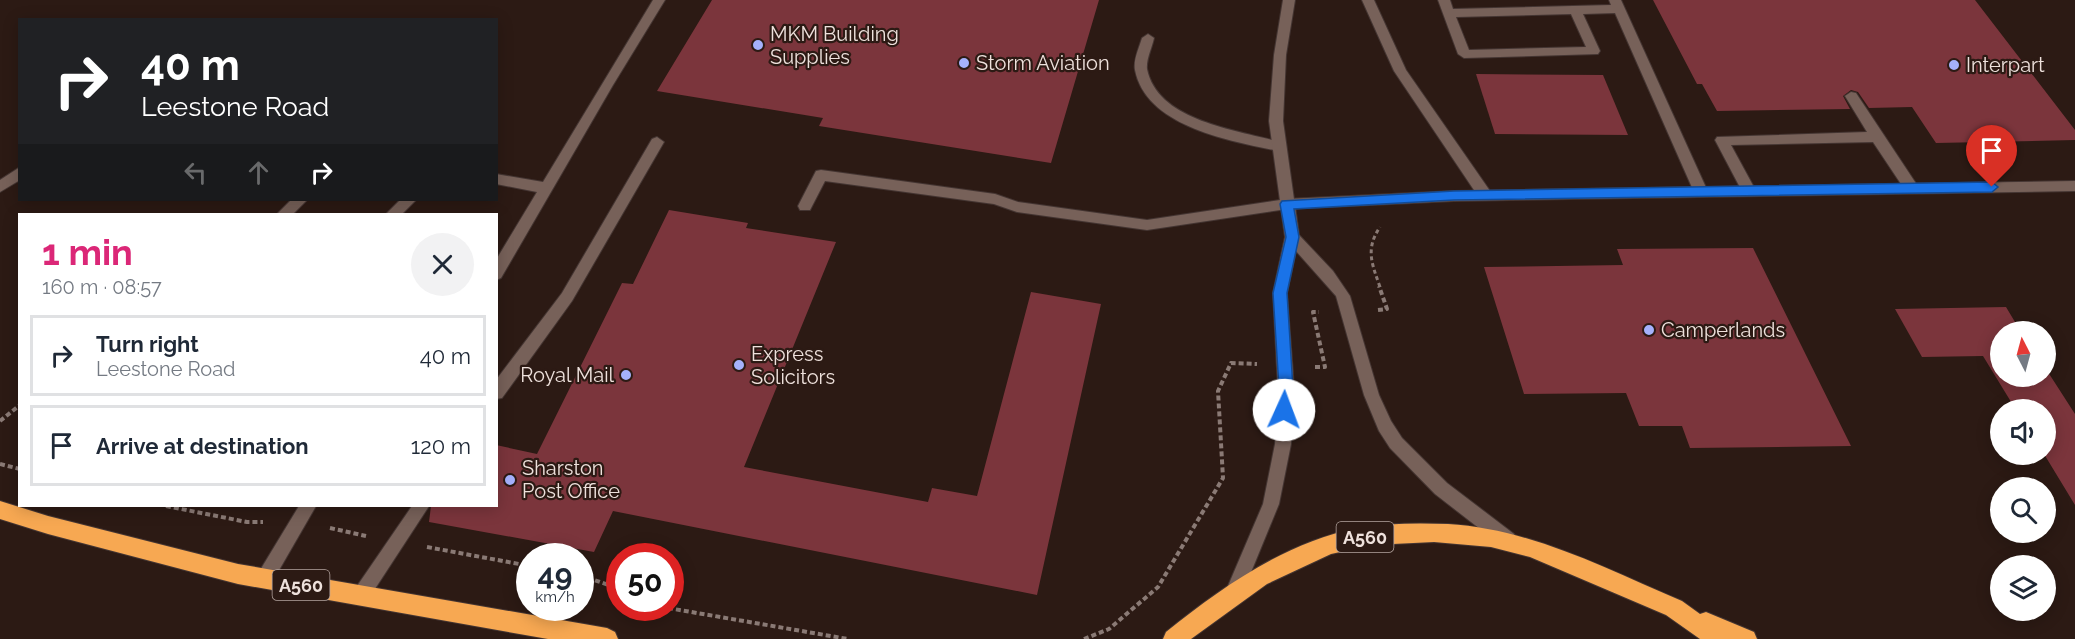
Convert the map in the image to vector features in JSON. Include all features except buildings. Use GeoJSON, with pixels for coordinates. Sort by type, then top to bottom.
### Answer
{"type":"FeatureCollection","features":[{"type":"Feature","properties":{"kind":"highway","name":"A560"},"geometry":{"type":"LineString","coordinates":[[0,510],[135,548],[265,578],[607,639]]}},
{"type":"Feature","properties":{"kind":"highway","name":"A560"},"geometry":{"type":"LineString","coordinates":[[1174,639],[1234,593],[1286,563],[1356,538],[1429,533],[1464,534],[1508,540],[1533,548],[1674,608],[1718,639]]}},
{"type":"Feature","properties":{"kind":"highway"},"geometry":{"type":"LineString","coordinates":[[1674,608],[1746,639]]}},
{"type":"Feature","properties":{"kind":"main road"},"geometry":{"type":"LineString","coordinates":[[498,270],[545,188],[660,0]]}},
{"type":"Feature","properties":{"kind":"main road"},"geometry":{"type":"LineString","coordinates":[[1234,593],[1276,485],[1283,444],[1286,388],[1280,293],[1292,237],[1276,121],[1280,55],[1289,0]]}},
{"type":"Feature","properties":{"kind":"main road"},"geometry":{"type":"LineString","coordinates":[[1368,0],[1401,71],[1485,195]]}},
{"type":"Feature","properties":{"kind":"main road"},"geometry":{"type":"LineString","coordinates":[[1575,10],[1594,51],[1464,54],[1447,6],[1575,10],[1617,5],[1701,192]]}},
{"type":"Feature","properties":{"kind":"main road"},"geometry":{"type":"LineString","coordinates":[[1148,38],[1140,67],[1145,83],[1157,99],[1196,124],[1278,146]]}},
{"type":"Feature","properties":{"kind":"main road"},"geometry":{"type":"LineString","coordinates":[[1851,96],[1912,189]]}},
{"type":"Feature","properties":{"kind":"main road"},"geometry":{"type":"LineString","coordinates":[[1749,191],[1722,140],[1877,137]]}},
{"type":"Feature","properties":{"kind":"main road"},"geometry":{"type":"LineString","coordinates":[[498,390],[567,297],[657,142]]}},
{"type":"Feature","properties":{"kind":"main road"},"geometry":{"type":"LineString","coordinates":[[0,187],[18,174]]}},
{"type":"Feature","properties":{"kind":"main road"},"geometry":{"type":"LineString","coordinates":[[804,206],[821,175],[995,199],[1017,207],[1147,225],[1287,204],[1485,195],[2075,186]]}},
{"type":"Feature","properties":{"kind":"main road"},"geometry":{"type":"LineString","coordinates":[[498,179],[545,188]]}},
{"type":"Feature","properties":{"kind":"main road"},"geometry":{"type":"LineString","coordinates":[[285,213],[299,201]]}},
{"type":"Feature","properties":{"kind":"main road"},"geometry":{"type":"LineString","coordinates":[[397,213],[408,201]]}},
{"type":"Feature","properties":{"kind":"main road"},"geometry":{"type":"LineString","coordinates":[[1292,237],[1342,294],[1369,387],[1384,426],[1395,442],[1429,477],[1508,540]]}},
{"type":"Feature","properties":{"kind":"main road"},"geometry":{"type":"LineString","coordinates":[[265,578],[308,507]]}},
{"type":"Feature","properties":{"kind":"main road"},"geometry":{"type":"LineString","coordinates":[[362,595],[420,507]]}},
{"type":"Feature","properties":{"kind":"path"},"geometry":{"type":"LineString","coordinates":[[1378,200],[1383,223],[1372,238],[1371,261],[1387,309]]}},
{"type":"Feature","properties":{"kind":"path"},"geometry":{"type":"LineString","coordinates":[[1084,639],[1108,629],[1136,608],[1158,587],[1223,478],[1218,391],[1231,363]]}},
{"type":"Feature","properties":{"kind":"path"},"geometry":{"type":"LineString","coordinates":[[0,421],[18,407]]}},
{"type":"Feature","properties":{"kind":"path"},"geometry":{"type":"LineString","coordinates":[[0,464],[18,468]]}},
{"type":"Feature","properties":{"kind":"path"},"geometry":{"type":"LineString","coordinates":[[172,507],[247,522],[298,521],[516,563]]}},
{"type":"Feature","properties":{"kind":"path"},"geometry":{"type":"LineString","coordinates":[[684,611],[848,639]]}},
{"type":"Feature","properties":{"kind":"place","name":"MKM Building Supplies"},"geometry":{"type":"Point","coordinates":[758,45]}},
{"type":"Feature","properties":{"kind":"place","name":"Storm Aviation"},"geometry":{"type":"Point","coordinates":[964,63]}},
{"type":"Feature","properties":{"kind":"place","name":"Interpart"},"geometry":{"type":"Point","coordinates":[1954,65]}},
{"type":"Feature","properties":{"kind":"place","name":"Camperlands"},"geometry":{"type":"Point","coordinates":[1649,330]}},
{"type":"Feature","properties":{"kind":"place","name":"Express Solicitors"},"geometry":{"type":"Point","coordinates":[739,365]}},
{"type":"Feature","properties":{"kind":"place","name":"Royal Mail"},"geometry":{"type":"Point","coordinates":[626,375]}},
{"type":"Feature","properties":{"kind":"place","name":"Sharston Post Office"},"geometry":{"type":"Point","coordinates":[510,480]}},
{"type":"Feature","properties":{"kind":"route"},"geometry":{"type":"LineString","coordinates":[[1284,410],[1286,388],[1280,327],[1280,293],[1292,237],[1287,204],[1454,196],[1992,187]]}}]}
